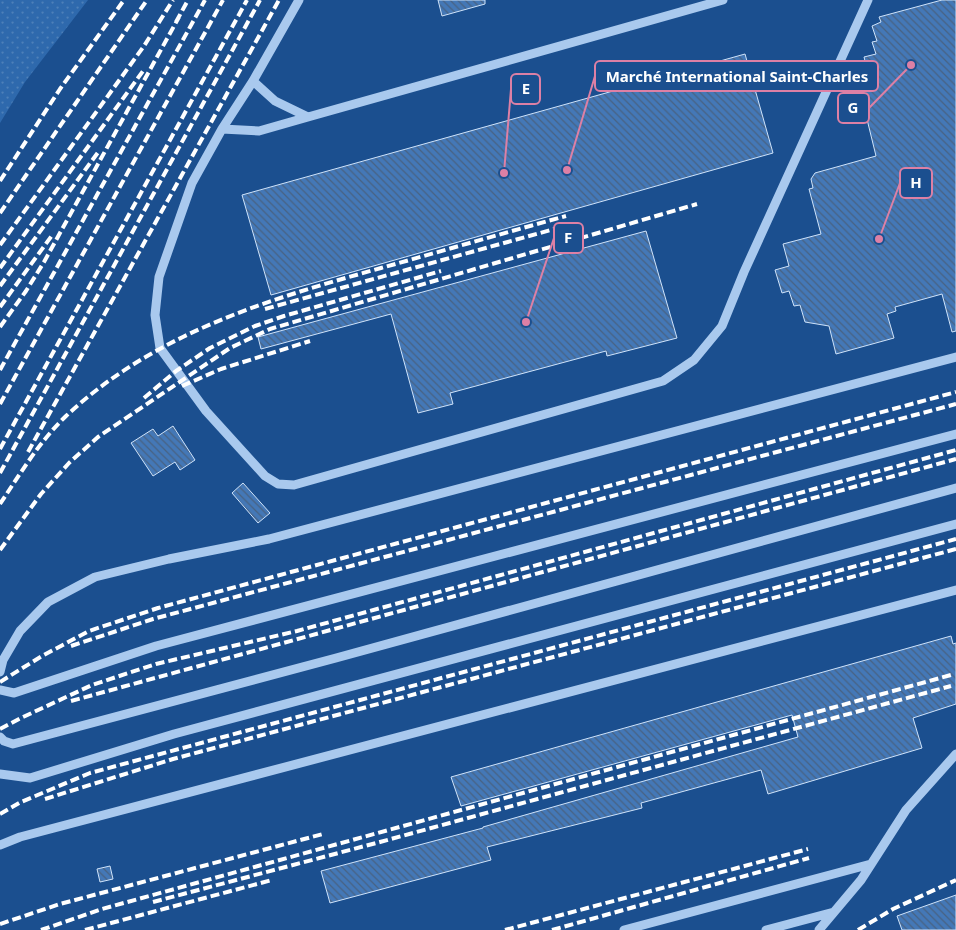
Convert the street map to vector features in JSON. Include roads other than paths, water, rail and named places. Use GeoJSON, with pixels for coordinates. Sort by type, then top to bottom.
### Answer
{"type":"FeatureCollection","features":[{"type":"Feature","properties":{"kind":"street"},"geometry":{"type":"LineString","coordinates":[[299,0],[192,183],[159,276],[156,315],[160,348],[206,411],[265,476],[278,484],[294,485],[663,382],[694,360],[722,326],[744,272],[868,0]]}},
{"type":"Feature","properties":{"kind":"street"},"geometry":{"type":"LineString","coordinates":[[222,129],[259,131],[723,0]]}},
{"type":"Feature","properties":{"kind":"street"},"geometry":{"type":"LineString","coordinates":[[253,81],[275,101],[308,117]]}},
{"type":"Feature","properties":{"kind":"street"},"geometry":{"type":"LineString","coordinates":[[0,672],[4,660],[20,631],[48,602],[95,577],[169,559],[269,539],[956,357]]}},
{"type":"Feature","properties":{"kind":"street"},"geometry":{"type":"LineString","coordinates":[[0,690],[14,692],[165,644],[956,434]]}},
{"type":"Feature","properties":{"kind":"street"},"geometry":{"type":"LineString","coordinates":[[0,737],[4,742],[13,744],[336,658],[956,488]]}},
{"type":"Feature","properties":{"kind":"street"},"geometry":{"type":"LineString","coordinates":[[0,774],[30,778],[174,734],[956,524]]}},
{"type":"Feature","properties":{"kind":"street"},"geometry":{"type":"LineString","coordinates":[[0,844],[956,590]]}},
{"type":"Feature","properties":{"kind":"street"},"geometry":{"type":"LineString","coordinates":[[819,930],[861,880],[906,810],[956,754]]}},
{"type":"Feature","properties":{"kind":"street"},"geometry":{"type":"LineString","coordinates":[[624,930],[871,864]]}},
{"type":"Feature","properties":{"kind":"street"},"geometry":{"type":"LineString","coordinates":[[766,930],[834,912]]}},
{"type":"Feature","properties":{"kind":"railway"},"geometry":{"type":"LineString","coordinates":[[0,181],[60,89],[124,0]]}},
{"type":"Feature","properties":{"kind":"railway"},"geometry":{"type":"LineString","coordinates":[[0,213],[147,0]]}},
{"type":"Feature","properties":{"kind":"railway"},"geometry":{"type":"LineString","coordinates":[[0,245],[144,46],[173,0]]}},
{"type":"Feature","properties":{"kind":"railway"},"geometry":{"type":"LineString","coordinates":[[176,22],[188,0]]}},
{"type":"Feature","properties":{"kind":"railway"},"geometry":{"type":"LineString","coordinates":[[0,370],[205,0]]}},
{"type":"Feature","properties":{"kind":"railway"},"geometry":{"type":"LineString","coordinates":[[0,404],[223,0]]}},
{"type":"Feature","properties":{"kind":"railway"},"geometry":{"type":"LineString","coordinates":[[0,449],[247,0]]}},
{"type":"Feature","properties":{"kind":"railway"},"geometry":{"type":"LineString","coordinates":[[0,473],[260,0]]}},
{"type":"Feature","properties":{"kind":"railway"},"geometry":{"type":"LineString","coordinates":[[28,452],[279,0]]}},
{"type":"Feature","properties":{"kind":"railway"},"geometry":{"type":"LineString","coordinates":[[0,327],[44,262],[179,17]]}},
{"type":"Feature","properties":{"kind":"railway"},"geometry":{"type":"LineString","coordinates":[[0,268],[143,71]]}},
{"type":"Feature","properties":{"kind":"railway"},"geometry":{"type":"LineString","coordinates":[[0,286],[99,151]]}},
{"type":"Feature","properties":{"kind":"railway"},"geometry":{"type":"LineString","coordinates":[[0,550],[41,494],[69,463],[98,437],[230,348],[270,329],[697,204]]}},
{"type":"Feature","properties":{"kind":"railway"},"geometry":{"type":"LineString","coordinates":[[0,504],[39,447],[66,416],[100,387],[137,362],[174,341],[254,307],[296,293],[566,216]]}},
{"type":"Feature","properties":{"kind":"railway"},"geometry":{"type":"LineString","coordinates":[[265,309],[569,225]]}},
{"type":"Feature","properties":{"kind":"railway"},"geometry":{"type":"LineString","coordinates":[[0,307],[53,234]]}},
{"type":"Feature","properties":{"kind":"railway"},"geometry":{"type":"LineString","coordinates":[[144,398],[176,371],[210,348],[255,326],[441,271]]}},
{"type":"Feature","properties":{"kind":"railway"},"geometry":{"type":"LineString","coordinates":[[182,386],[221,369],[310,341]]}},
{"type":"Feature","properties":{"kind":"railway"},"geometry":{"type":"LineString","coordinates":[[0,682],[42,656],[89,631],[158,608],[956,392]]}},
{"type":"Feature","properties":{"kind":"railway"},"geometry":{"type":"LineString","coordinates":[[71,646],[153,619],[956,404]]}},
{"type":"Feature","properties":{"kind":"railway"},"geometry":{"type":"LineString","coordinates":[[0,729],[92,685],[156,664],[297,631],[956,450]]}},
{"type":"Feature","properties":{"kind":"railway"},"geometry":{"type":"LineString","coordinates":[[71,701],[956,459]]}},
{"type":"Feature","properties":{"kind":"railway"},"geometry":{"type":"LineString","coordinates":[[0,814],[21,802],[90,773],[956,539]]}},
{"type":"Feature","properties":{"kind":"railway"},"geometry":{"type":"LineString","coordinates":[[45,799],[173,759],[956,549]]}},
{"type":"Feature","properties":{"kind":"railway"},"geometry":{"type":"LineString","coordinates":[[41,930],[102,909],[951,675]]}},
{"type":"Feature","properties":{"kind":"railway"},"geometry":{"type":"LineString","coordinates":[[153,902],[951,686]]}},
{"type":"Feature","properties":{"kind":"railway"},"geometry":{"type":"LineString","coordinates":[[0,924],[60,904],[323,834]]}},
{"type":"Feature","properties":{"kind":"railway"},"geometry":{"type":"LineString","coordinates":[[505,930],[808,849]]}},
{"type":"Feature","properties":{"kind":"railway"},"geometry":{"type":"LineString","coordinates":[[552,930],[809,858]]}},
{"type":"Feature","properties":{"kind":"railway"},"geometry":{"type":"LineString","coordinates":[[85,930],[272,880]]}},
{"type":"Feature","properties":{"kind":"railway"},"geometry":{"type":"LineString","coordinates":[[858,930],[893,909],[956,880]]}},
{"type":"Feature","properties":{"kind":"place","name":"G"},"geometry":{"type":"Point","coordinates":[911,65]}},
{"type":"Feature","properties":{"kind":"place","name":"Marché International Saint-Charles"},"geometry":{"type":"Point","coordinates":[567,170]}},
{"type":"Feature","properties":{"kind":"place","name":"E"},"geometry":{"type":"Point","coordinates":[504,173]}},
{"type":"Feature","properties":{"kind":"place","name":"H"},"geometry":{"type":"Point","coordinates":[879,239]}},
{"type":"Feature","properties":{"kind":"place","name":"F"},"geometry":{"type":"Point","coordinates":[526,322]}}]}
